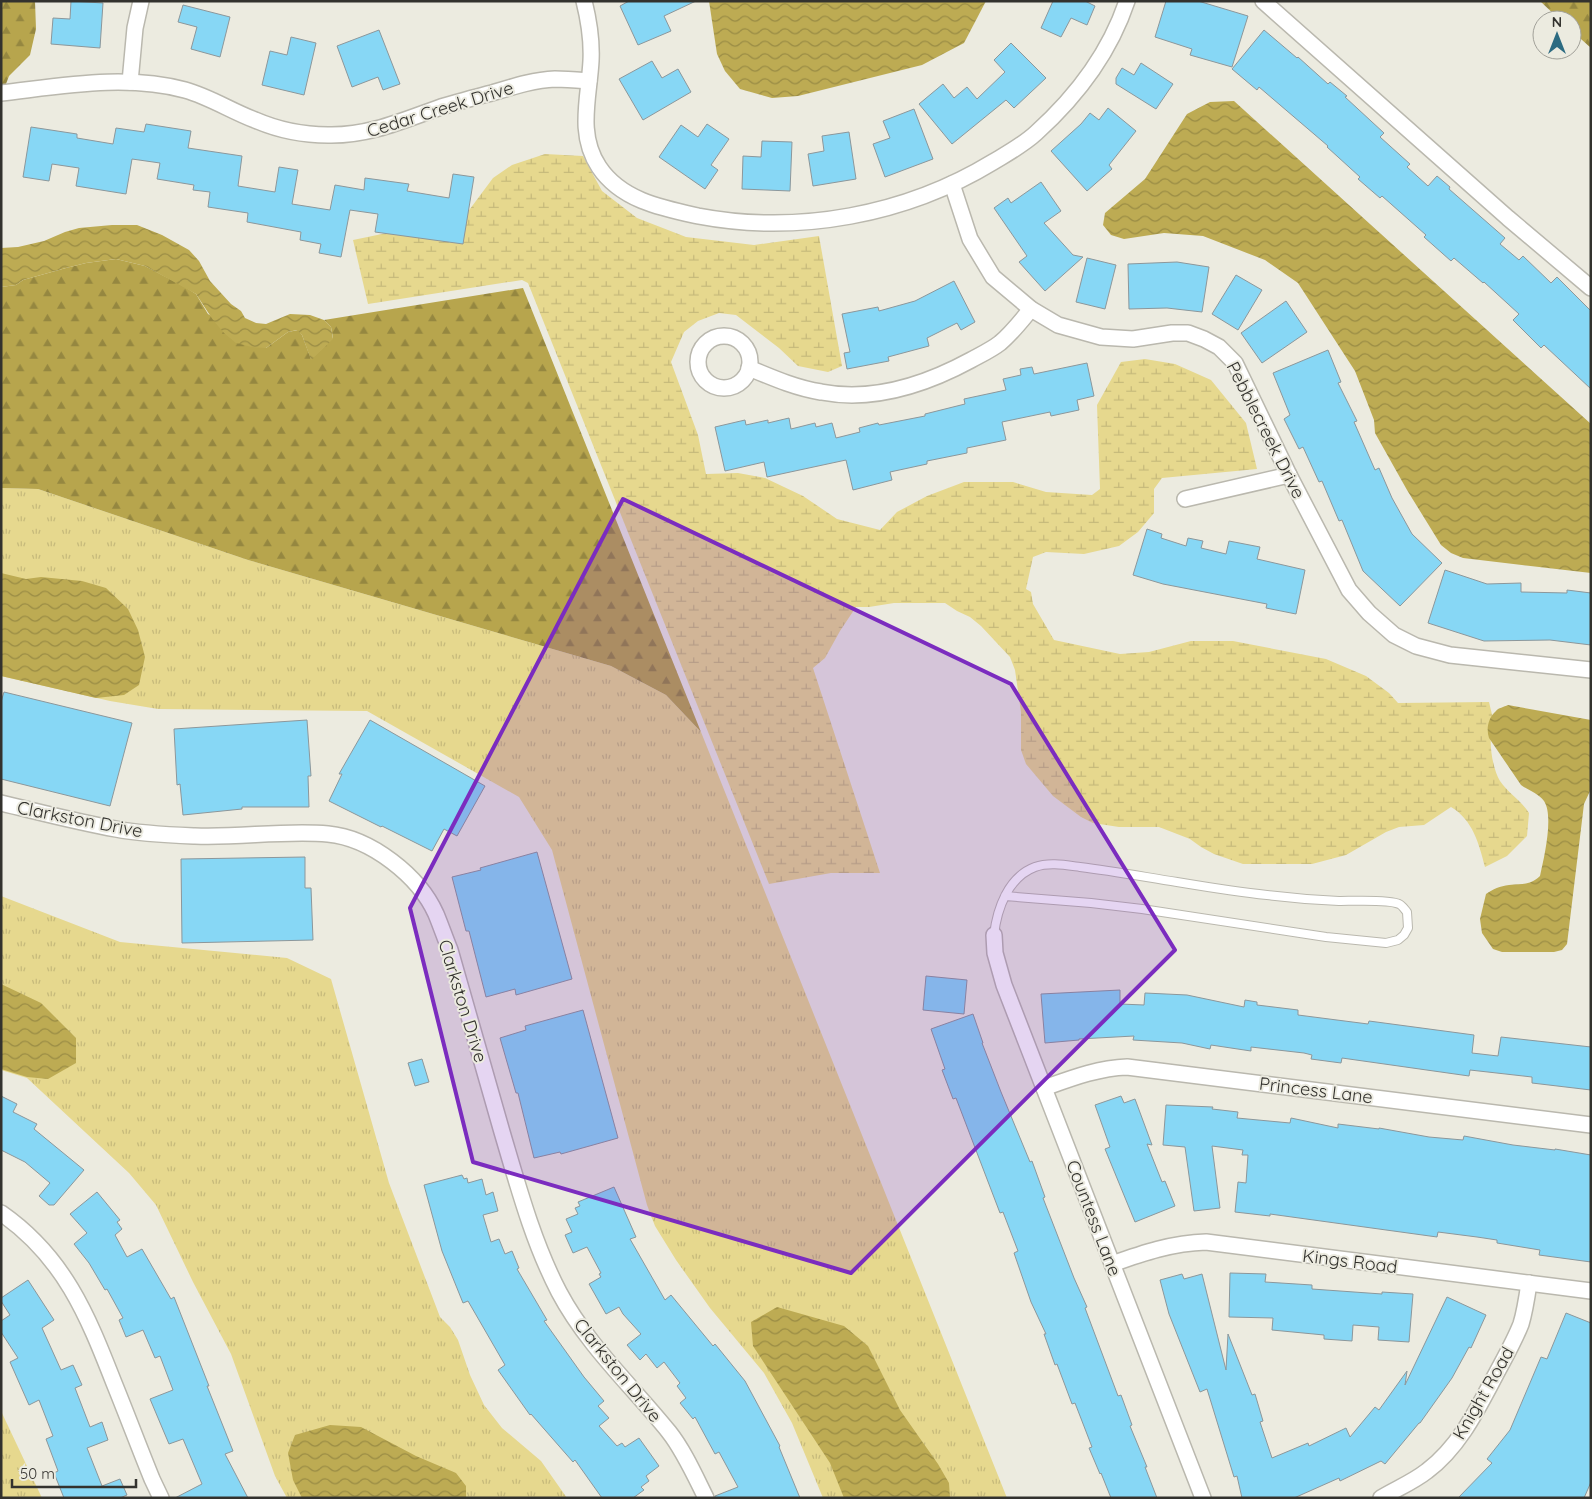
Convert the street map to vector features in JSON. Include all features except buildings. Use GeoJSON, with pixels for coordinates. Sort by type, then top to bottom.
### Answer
{"type":"FeatureCollection","features":[{"type":"Feature","properties":{"kind":"street"},"geometry":{"type":"LineString","coordinates":[[130,82],[135,28],[141,1]]}},
{"type":"Feature","properties":{"kind":"street"},"geometry":{"type":"LineString","coordinates":[[584,1],[591,41],[585,114],[586,132],[590,150],[598,166],[609,181],[624,192],[658,207],[714,219],[789,223],[827,220],[881,210],[917,198],[952,184],[1021,145],[1037,133],[1070,98],[1094,68],[1106,48],[1127,1]]}},
{"type":"Feature","properties":{"kind":"street"},"geometry":{"type":"LineString","coordinates":[[1263,1],[1508,218],[1591,288]]}},
{"type":"Feature","properties":{"kind":"street","name":"Cedar Creek Drive"},"geometry":{"type":"LineString","coordinates":[[1,92],[111,82],[167,86],[202,96],[254,120],[278,128],[311,135],[330,136],[388,127],[440,107],[536,81],[555,79],[589,81]]}},
{"type":"Feature","properties":{"kind":"street","name":"Pebblecreek Drive"},"geometry":{"type":"LineString","coordinates":[[952,184],[970,239],[993,277],[1031,309],[1058,325],[1101,337],[1133,339],[1172,333],[1188,333],[1204,338],[1219,347],[1235,363],[1289,475],[1349,590],[1369,613],[1394,635],[1416,646],[1450,655],[1591,670]]}},
{"type":"Feature","properties":{"kind":"street"},"geometry":{"type":"LineString","coordinates":[[749,368],[794,386],[822,393],[853,396],[877,394],[905,388],[930,379],[982,354],[999,343],[1031,309]]}},
{"type":"Feature","properties":{"kind":"street"},"geometry":{"type":"LineString","coordinates":[[1185,499],[1289,475]]}},
{"type":"Feature","properties":{"kind":"street","name":"Clarkston Drive"},"geometry":{"type":"LineString","coordinates":[[1,803],[117,830],[138,832],[197,836],[290,833],[328,834],[366,845],[399,867],[427,898],[436,914],[450,950],[522,1199],[541,1254],[556,1285],[571,1312],[607,1361],[670,1433],[706,1498]]}},
{"type":"Feature","properties":{"kind":"street","name":"Countess Lane"},"geometry":{"type":"LineString","coordinates":[[994,935],[1000,972],[1204,1498]]}},
{"type":"Feature","properties":{"kind":"street","name":"Princess Lane"},"geometry":{"type":"LineString","coordinates":[[1044,1088],[1092,1072],[1127,1066],[1591,1125]]}},
{"type":"Feature","properties":{"kind":"street"},"geometry":{"type":"LineString","coordinates":[[1,1213],[21,1228],[66,1278],[94,1331],[161,1498]]}},
{"type":"Feature","properties":{"kind":"street","name":"Kings Road"},"geometry":{"type":"LineString","coordinates":[[1112,1264],[1161,1247],[1188,1242],[1206,1242],[1591,1291]]}},
{"type":"Feature","properties":{"kind":"street","name":"Knight Road"},"geometry":{"type":"LineString","coordinates":[[1381,1498],[1427,1472],[1446,1454],[1462,1434],[1512,1344],[1521,1324],[1526,1304],[1528,1283]]}},
{"type":"Feature","properties":{"kind":"lane"},"geometry":{"type":"LineString","coordinates":[[994,935],[998,914],[1005,896],[1019,878],[1032,868],[1043,864],[1112,871],[1267,895],[1318,900],[1382,901],[1399,904],[1408,912],[1408,928],[1398,940],[1386,942],[1326,936],[1142,909],[1005,896]]}},
{"type":"Feature","properties":{"kind":"highlighted area"},"geometry":{"type":"Polygon","coordinates":[[[623,499],[1011,684],[1175,950],[851,1273],[473,1162],[410,908],[623,499]]]}},
{"type":"Feature","properties":{"kind":"green space"},"geometry":{"type":"Polygon","coordinates":[[[1,1],[35,1],[36,29],[30,55],[9,76],[1,97],[1,1]]]}},
{"type":"Feature","properties":{"kind":"green space"},"geometry":{"type":"Polygon","coordinates":[[[1540,1],[1591,1],[1591,48],[1582,40],[1582,10],[1549,10],[1540,1]]]}},
{"type":"Feature","properties":{"kind":"green space"},"geometry":{"type":"Polygon","coordinates":[[[545,154],[583,156],[602,191],[637,218],[686,237],[754,245],[819,236],[842,366],[828,372],[798,366],[779,348],[736,315],[719,313],[698,321],[684,332],[671,362],[698,435],[706,474],[738,473],[765,478],[803,496],[837,519],[880,530],[897,512],[927,496],[964,482],[1013,482],[1046,492],[1092,495],[1100,489],[1097,405],[1121,362],[1145,359],[1175,364],[1211,380],[1246,423],[1257,469],[1162,478],[1154,489],[1154,513],[1138,532],[1119,546],[1084,554],[1046,552],[1033,557],[1026,589],[1031,592],[1033,604],[1054,640],[1120,654],[1149,652],[1191,641],[1233,641],[1326,659],[1366,676],[1389,693],[1398,703],[1489,702],[1494,723],[1491,736],[1491,752],[1495,768],[1503,785],[1529,813],[1527,836],[1507,856],[1485,867],[1474,833],[1459,812],[1451,807],[1424,825],[1399,827],[1386,832],[1346,855],[1312,864],[1243,864],[1214,854],[1190,839],[1159,827],[1119,827],[1093,823],[1081,817],[1053,796],[1026,764],[1021,750],[1021,712],[1015,670],[1010,657],[981,626],[970,617],[945,603],[894,603],[856,607],[825,658],[813,668],[880,873],[831,873],[769,884],[528,283],[522,280],[368,304],[353,240],[464,217],[493,178],[512,165],[545,154]]]}},
{"type":"Feature","properties":{"kind":"green space"},"geometry":{"type":"Polygon","coordinates":[[[116,259],[145,266],[185,287],[196,294],[208,314],[266,348],[288,332],[298,330],[302,335],[311,359],[333,338],[331,327],[324,320],[523,288],[701,732],[666,695],[611,666],[248,560],[38,489],[1,488],[1,287],[16,285],[23,280],[86,263],[116,259]]]}},
{"type":"Feature","properties":{"kind":"green space"},"geometry":{"type":"Polygon","coordinates":[[[1,488],[38,489],[248,560],[611,666],[666,695],[701,732],[1007,1498],[823,1498],[792,1423],[764,1373],[710,1308],[655,1226],[647,1205],[552,850],[519,797],[367,711],[158,709],[110,701],[1,676],[1,488]]]}},
{"type":"Feature","properties":{"kind":"green space"},"geometry":{"type":"Polygon","coordinates":[[[1,896],[120,942],[287,958],[331,979],[389,1183],[440,1317],[450,1327],[458,1340],[470,1375],[484,1405],[502,1428],[541,1461],[567,1498],[287,1498],[275,1476],[231,1354],[193,1282],[156,1205],[129,1173],[27,1078],[1,1070],[1,896]]]}},
{"type":"Feature","properties":{"kind":"green space"},"geometry":{"type":"Polygon","coordinates":[[[1,1411],[42,1498],[1,1498],[1,1411]]]}},
{"type":"Feature","properties":{"kind":"water"},"geometry":{"type":"Polygon","coordinates":[[[709,1],[986,1],[964,43],[922,65],[798,96],[772,98],[740,89],[725,71],[717,54],[709,1]]]}},
{"type":"Feature","properties":{"kind":"water"},"geometry":{"type":"Polygon","coordinates":[[[1234,101],[1591,424],[1591,573],[1463,558],[1451,553],[1441,545],[1375,433],[1374,420],[1355,371],[1298,283],[1265,260],[1203,236],[1164,233],[1124,239],[1111,235],[1103,225],[1105,213],[1145,179],[1187,114],[1210,102],[1234,101]]]}},
{"type":"Feature","properties":{"kind":"water"},"geometry":{"type":"Polygon","coordinates":[[[137,225],[162,235],[189,250],[199,261],[210,281],[231,304],[241,311],[245,318],[256,323],[266,324],[290,314],[310,315],[324,320],[331,327],[333,339],[311,360],[302,335],[297,330],[288,332],[266,348],[236,343],[213,320],[196,294],[145,266],[116,259],[86,263],[23,280],[16,285],[1,287],[1,248],[18,247],[44,241],[79,228],[137,225]]]}},
{"type":"Feature","properties":{"kind":"water"},"geometry":{"type":"Polygon","coordinates":[[[1,573],[26,579],[41,577],[82,581],[106,588],[128,609],[138,630],[145,657],[139,685],[124,695],[96,698],[1,676],[1,573]]]}},
{"type":"Feature","properties":{"kind":"water"},"geometry":{"type":"Polygon","coordinates":[[[1508,705],[1591,720],[1591,789],[1584,804],[1567,944],[1562,950],[1554,952],[1502,952],[1493,949],[1482,933],[1480,919],[1486,894],[1503,886],[1529,883],[1540,876],[1547,837],[1548,817],[1544,801],[1521,785],[1489,738],[1489,720],[1498,709],[1508,705]]]}},
{"type":"Feature","properties":{"kind":"water"},"geometry":{"type":"Polygon","coordinates":[[[1,984],[41,1003],[76,1038],[76,1063],[48,1079],[27,1077],[1,1069],[1,984]]]}},
{"type":"Feature","properties":{"kind":"water"},"geometry":{"type":"Polygon","coordinates":[[[777,1307],[844,1326],[868,1346],[900,1410],[949,1483],[950,1498],[844,1498],[830,1463],[753,1346],[751,1322],[777,1307]]]}},
{"type":"Feature","properties":{"kind":"water"},"geometry":{"type":"Polygon","coordinates":[[[330,1425],[361,1427],[416,1456],[456,1473],[466,1486],[466,1498],[302,1498],[293,1480],[288,1453],[295,1435],[330,1425]]]}}]}
